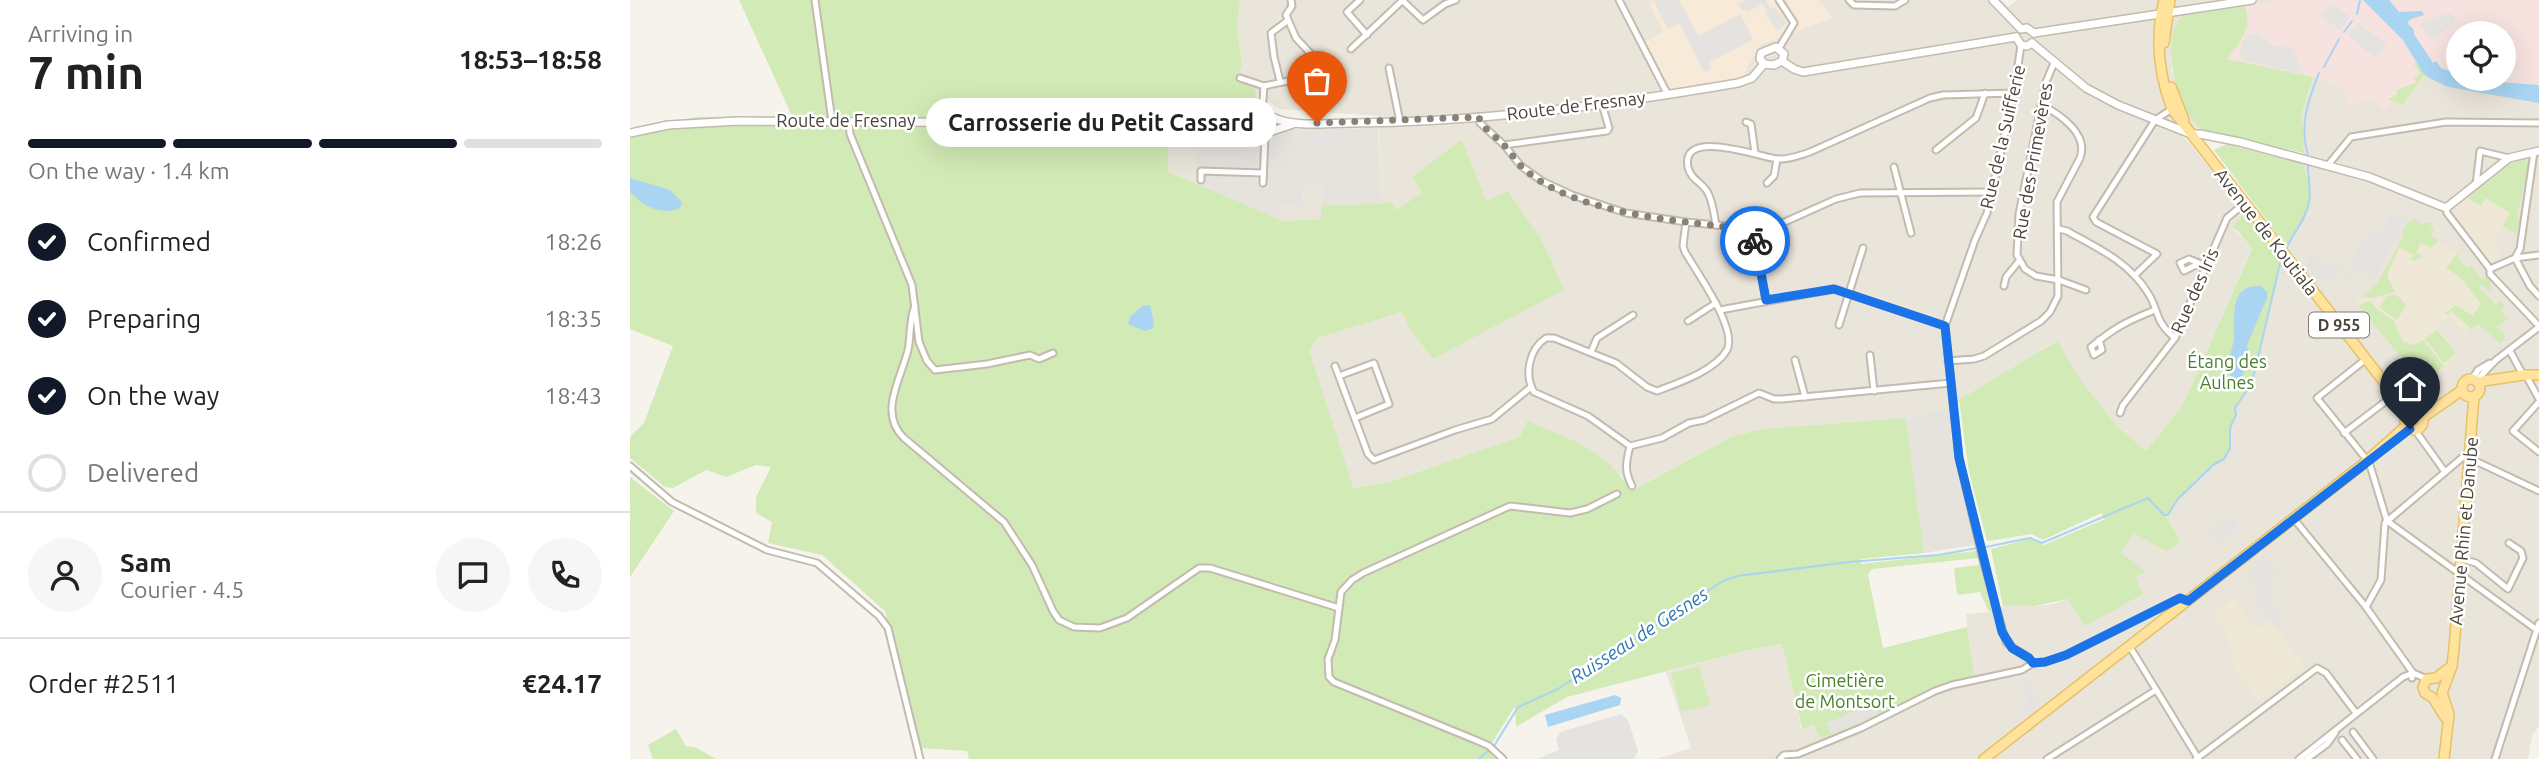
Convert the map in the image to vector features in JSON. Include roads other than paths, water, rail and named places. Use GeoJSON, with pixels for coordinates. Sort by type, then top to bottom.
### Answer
{"type":"FeatureCollection","features":[{"type":"Feature","properties":{"kind":"main road","name":"Avenue de Koutiala"},"geometry":{"type":"LineString","coordinates":[[2164,0],[2166,69],[2175,101],[2190,134]]}},
{"type":"Feature","properties":{"kind":"main road","name":"Avenue de Koutiala"},"geometry":{"type":"LineString","coordinates":[[2170,0],[2158,57],[2172,109],[2394,395],[2410,423]]}},
{"type":"Feature","properties":{"kind":"main road"},"geometry":{"type":"LineString","coordinates":[[1984,759],[2130,647],[2184,599],[2211,583],[2366,463],[2418,414],[2422,418],[2462,390],[2464,382],[2476,385],[2539,375]]}},
{"type":"Feature","properties":{"kind":"main road"},"geometry":{"type":"LineString","coordinates":[[2462,390],[2468,396],[2476,385]]}},
{"type":"Feature","properties":{"kind":"main road","name":"Avenue Rhin et Danube"},"geometry":{"type":"LineString","coordinates":[[2439,692],[2452,666],[2476,385]]}},
{"type":"Feature","properties":{"kind":"main road"},"geometry":{"type":"LineString","coordinates":[[2439,692],[2427,695],[2429,681],[2452,666]]}},
{"type":"Feature","properties":{"kind":"main road"},"geometry":{"type":"LineString","coordinates":[[2429,681],[2439,692],[2448,722],[2444,759]]}},
{"type":"Feature","properties":{"kind":"street"},"geometry":{"type":"LineString","coordinates":[[815,0],[832,121]]}},
{"type":"Feature","properties":{"kind":"street"},"geometry":{"type":"LineString","coordinates":[[1291,0],[1291,9],[1286,15],[1296,38],[1311,54],[1321,71],[1341,90]]}},
{"type":"Feature","properties":{"kind":"street"},"geometry":{"type":"LineString","coordinates":[[1360,0],[1347,12],[1367,35]]}},
{"type":"Feature","properties":{"kind":"street"},"geometry":{"type":"LineString","coordinates":[[1351,49],[1403,0],[1423,20],[1445,4],[1456,0]]}},
{"type":"Feature","properties":{"kind":"street"},"geometry":{"type":"LineString","coordinates":[[1619,0],[1668,95]]}},
{"type":"Feature","properties":{"kind":"street"},"geometry":{"type":"LineString","coordinates":[[1779,0],[1794,23],[1779,48]]}},
{"type":"Feature","properties":{"kind":"street"},"geometry":{"type":"LineString","coordinates":[[1849,0],[1854,5],[1895,6],[1905,0]]}},
{"type":"Feature","properties":{"kind":"street"},"geometry":{"type":"LineString","coordinates":[[1993,0],[2021,29]]}},
{"type":"Feature","properties":{"kind":"street"},"geometry":{"type":"LineString","coordinates":[[1782,61],[1803,72],[2016,37],[2021,29],[2027,28],[2034,33],[2252,0]]}},
{"type":"Feature","properties":{"kind":"street"},"geometry":{"type":"LineString","coordinates":[[1280,81],[1273,57],[1271,33],[1287,21]]}},
{"type":"Feature","properties":{"kind":"street"},"geometry":{"type":"LineString","coordinates":[[2016,37],[2021,45],[2027,46],[2032,43],[2034,33]]}},
{"type":"Feature","properties":{"kind":"street"},"geometry":{"type":"LineString","coordinates":[[2032,43],[2086,88],[2119,105],[2190,134],[2301,158],[2377,179],[2446,208]]}},
{"type":"Feature","properties":{"kind":"street","name":"Rue de la Suifferie"},"geometry":{"type":"LineString","coordinates":[[2021,45],[2014,93],[1987,214],[1975,240],[1945,326],[1959,458],[2002,632],[2012,648],[2033,663]]}},
{"type":"Feature","properties":{"kind":"street"},"geometry":{"type":"LineString","coordinates":[[1779,48],[1784,54],[1782,61],[1774,65],[1764,64],[1760,56],[1763,50],[1779,48]]}},
{"type":"Feature","properties":{"kind":"street","name":"Rue des Primevères"},"geometry":{"type":"LineString","coordinates":[[2054,63],[2046,82],[2019,214],[2019,261],[2036,276],[2059,280],[2086,290]]}},
{"type":"Feature","properties":{"kind":"street","name":"Route de Fresnay"},"geometry":{"type":"LineString","coordinates":[[1272,130],[1296,124],[1479,117],[1602,104],[1747,81],[1764,64]]}},
{"type":"Feature","properties":{"kind":"street"},"geometry":{"type":"LineString","coordinates":[[1389,68],[1400,122]]}},
{"type":"Feature","properties":{"kind":"street"},"geometry":{"type":"LineString","coordinates":[[1240,78],[1264,86],[1321,71]]}},
{"type":"Feature","properties":{"kind":"street"},"geometry":{"type":"LineString","coordinates":[[1262,113],[1264,86]]}},
{"type":"Feature","properties":{"kind":"street"},"geometry":{"type":"LineString","coordinates":[[1936,150],[1976,118],[1985,93]]}},
{"type":"Feature","properties":{"kind":"street"},"geometry":{"type":"LineString","coordinates":[[1716,225],[1708,193],[1688,169],[1688,160],[1693,152],[1703,146],[1718,146],[1777,159],[1810,152],[1930,98],[1943,95],[2014,93]]}},
{"type":"Feature","properties":{"kind":"street"},"geometry":{"type":"LineString","coordinates":[[1504,145],[1608,131],[1602,104]]}},
{"type":"Feature","properties":{"kind":"street"},"geometry":{"type":"LineString","coordinates":[[1948,361],[1984,356],[2041,321],[2055,305],[2059,280],[2057,202],[2083,150],[2078,133],[2041,105]]}},
{"type":"Feature","properties":{"kind":"street"},"geometry":{"type":"LineString","coordinates":[[2135,275],[2157,254],[2095,222],[2093,217],[2155,120],[2172,109]]}},
{"type":"Feature","properties":{"kind":"street"},"geometry":{"type":"LineString","coordinates":[[1262,113],[1272,117],[1274,124],[1272,130],[1265,135],[1257,133],[1252,124],[1254,118],[1262,113]]}},
{"type":"Feature","properties":{"kind":"street","name":"Route de Fresnay"},"geometry":{"type":"LineString","coordinates":[[1272,117],[1296,124]]}},
{"type":"Feature","properties":{"kind":"street"},"geometry":{"type":"LineString","coordinates":[[1479,117],[1480,122],[1521,166],[1542,181],[1572,195],[1626,213],[1686,222],[1753,230],[1777,227],[1848,195],[1870,192],[1992,192]]}},
{"type":"Feature","properties":{"kind":"street","name":"Route de Fresnay"},"geometry":{"type":"LineString","coordinates":[[1231,124],[1254,118]]}},
{"type":"Feature","properties":{"kind":"street","name":"Route de Fresnay"},"geometry":{"type":"LineString","coordinates":[[630,133],[697,122],[832,121],[1231,124],[1254,129]]}},
{"type":"Feature","properties":{"kind":"street"},"geometry":{"type":"LineString","coordinates":[[849,122],[850,134],[912,285],[919,342],[931,367],[935,370],[987,364],[1030,355],[1039,359],[1052,353]]}},
{"type":"Feature","properties":{"kind":"street"},"geometry":{"type":"LineString","coordinates":[[1745,122],[1751,124],[1755,153]]}},
{"type":"Feature","properties":{"kind":"street"},"geometry":{"type":"LineString","coordinates":[[2328,165],[2351,137],[2446,122],[2539,123]]}},
{"type":"Feature","properties":{"kind":"street"},"geometry":{"type":"LineString","coordinates":[[1263,183],[1265,135]]}},
{"type":"Feature","properties":{"kind":"street"},"geometry":{"type":"LineString","coordinates":[[2200,147],[2217,138]]}},
{"type":"Feature","properties":{"kind":"street"},"geometry":{"type":"LineString","coordinates":[[2476,186],[2480,151],[2509,158],[2537,152],[2520,249],[2515,258]]}},
{"type":"Feature","properties":{"kind":"street"},"geometry":{"type":"LineString","coordinates":[[2446,208],[2509,158]]}},
{"type":"Feature","properties":{"kind":"street"},"geometry":{"type":"LineString","coordinates":[[1767,183],[1774,176],[1777,159]]}},
{"type":"Feature","properties":{"kind":"street"},"geometry":{"type":"LineString","coordinates":[[1894,167],[1911,233]]}},
{"type":"Feature","properties":{"kind":"street"},"geometry":{"type":"LineString","coordinates":[[1201,180],[1200,171],[1263,173]]}},
{"type":"Feature","properties":{"kind":"street","name":"Rue des Iris"},"geometry":{"type":"LineString","coordinates":[[2120,413],[2123,405],[2175,338],[2227,218],[2245,204]]}},
{"type":"Feature","properties":{"kind":"street"},"geometry":{"type":"LineString","coordinates":[[2446,208],[2447,213],[2490,269],[2490,274],[2539,327],[2496,360],[2476,385]]}},
{"type":"Feature","properties":{"kind":"street"},"geometry":{"type":"LineString","coordinates":[[1630,446],[1594,419],[1539,396],[1528,379],[1534,351],[1546,338],[1554,338],[1616,363],[1647,387],[1657,391],[1697,375],[1724,353],[1728,348],[1728,339],[1720,310],[1683,246],[1686,222]]}},
{"type":"Feature","properties":{"kind":"street"},"geometry":{"type":"LineString","coordinates":[[2059,229],[2115,257],[2135,275],[2150,296],[2163,328],[2175,338]]}},
{"type":"Feature","properties":{"kind":"street"},"geometry":{"type":"LineString","coordinates":[[1753,230],[1766,300]]}},
{"type":"Feature","properties":{"kind":"street"},"geometry":{"type":"LineString","coordinates":[[1839,325],[1863,248]]}},
{"type":"Feature","properties":{"kind":"street"},"geometry":{"type":"LineString","coordinates":[[2490,269],[2515,258],[2539,256]]}},
{"type":"Feature","properties":{"kind":"street"},"geometry":{"type":"LineString","coordinates":[[2515,258],[2529,286],[2539,296]]}},
{"type":"Feature","properties":{"kind":"street","name":"Rue des Primevères"},"geometry":{"type":"LineString","coordinates":[[2004,286],[2006,277],[2019,261]]}},
{"type":"Feature","properties":{"kind":"street"},"geometry":{"type":"LineString","coordinates":[[2198,264],[2206,266]]}},
{"type":"Feature","properties":{"kind":"street"},"geometry":{"type":"LineString","coordinates":[[1720,310],[1827,289],[1850,293],[1945,326]]}},
{"type":"Feature","properties":{"kind":"street"},"geometry":{"type":"LineString","coordinates":[[1688,321],[1716,303]]}},
{"type":"Feature","properties":{"kind":"street"},"geometry":{"type":"LineString","coordinates":[[915,306],[908,348],[893,401],[893,424],[904,438],[1004,522],[1032,565],[1059,620],[1074,627],[1100,628],[1117,623],[1199,568],[1339,608]]}},
{"type":"Feature","properties":{"kind":"street"},"geometry":{"type":"LineString","coordinates":[[2099,340],[2117,326],[2155,310]]}},
{"type":"Feature","properties":{"kind":"street"},"geometry":{"type":"LineString","coordinates":[[1591,352],[1597,338],[1633,315]]}},
{"type":"Feature","properties":{"kind":"street"},"geometry":{"type":"LineString","coordinates":[[2510,351],[2539,401],[2513,431],[2539,452]]}},
{"type":"Feature","properties":{"kind":"street"},"geometry":{"type":"LineString","coordinates":[[1870,355],[1874,391]]}},
{"type":"Feature","properties":{"kind":"street"},"geometry":{"type":"LineString","coordinates":[[2366,359],[2317,398],[2366,463],[2387,521],[2537,630]]}},
{"type":"Feature","properties":{"kind":"street"},"geometry":{"type":"LineString","coordinates":[[1795,360],[1805,397]]}},
{"type":"Feature","properties":{"kind":"street"},"geometry":{"type":"LineString","coordinates":[[1339,376],[1374,363],[1390,404],[1355,418]]}},
{"type":"Feature","properties":{"kind":"street"},"geometry":{"type":"LineString","coordinates":[[1335,366],[1368,453],[1374,460],[1492,419],[1531,387]]}},
{"type":"Feature","properties":{"kind":"street"},"geometry":{"type":"LineString","coordinates":[[1630,446],[1662,438],[1754,394],[1764,394],[1774,399],[1951,383]]}},
{"type":"Feature","properties":{"kind":"street"},"geometry":{"type":"LineString","coordinates":[[2344,433],[2394,395]]}},
{"type":"Feature","properties":{"kind":"street"},"geometry":{"type":"LineString","coordinates":[[2410,423],[2445,472]]}},
{"type":"Feature","properties":{"kind":"street"},"geometry":{"type":"LineString","coordinates":[[1630,446],[1625,465],[1626,475],[1632,486]]}},
{"type":"Feature","properties":{"kind":"street"},"geometry":{"type":"LineString","coordinates":[[2366,607],[2381,580],[2387,521],[2468,455],[2539,491]]}},
{"type":"Feature","properties":{"kind":"street"},"geometry":{"type":"LineString","coordinates":[[630,466],[672,502],[766,550],[817,564],[879,616],[888,628],[920,759]]}},
{"type":"Feature","properties":{"kind":"street"},"geometry":{"type":"LineString","coordinates":[[1503,759],[1490,747],[1478,741],[1334,682],[1329,677],[1327,667],[1335,640],[1341,592],[1363,573],[1510,506],[1570,513],[1587,509],[1617,494]]}},
{"type":"Feature","properties":{"kind":"street"},"geometry":{"type":"LineString","coordinates":[[2294,519],[2366,607],[2408,666],[2411,675]]}},
{"type":"Feature","properties":{"kind":"street"},"geometry":{"type":"LineString","coordinates":[[2462,559],[2476,563],[2508,589],[2524,558],[2521,551],[2509,542]]}},
{"type":"Feature","properties":{"kind":"street"},"geometry":{"type":"LineString","coordinates":[[1780,759],[1784,755],[1799,756],[1935,691],[2022,670],[2033,663],[2066,655],[2184,599]]}},
{"type":"Feature","properties":{"kind":"street"},"geometry":{"type":"LineString","coordinates":[[2496,759],[2539,623]]}},
{"type":"Feature","properties":{"kind":"street"},"geometry":{"type":"LineString","coordinates":[[2130,647],[2197,758],[2317,667],[2326,673],[2356,713]]}},
{"type":"Feature","properties":{"kind":"street"},"geometry":{"type":"LineString","coordinates":[[2411,675],[2429,681]]}},
{"type":"Feature","properties":{"kind":"street"},"geometry":{"type":"LineString","coordinates":[[2299,759],[2356,713],[2411,675]]}},
{"type":"Feature","properties":{"kind":"street"},"geometry":{"type":"LineString","coordinates":[[2046,759],[2156,690]]}},
{"type":"Feature","properties":{"kind":"street"},"geometry":{"type":"LineString","coordinates":[[2307,759],[2335,736],[2336,731]]}},
{"type":"Feature","properties":{"kind":"street"},"geometry":{"type":"LineString","coordinates":[[2353,732],[2373,759]]}},
{"type":"Feature","properties":{"kind":"street"},"geometry":{"type":"LineString","coordinates":[[2342,740],[2357,759]]}},
{"type":"Feature","properties":{"kind":"water"},"geometry":{"type":"Polygon","coordinates":[[[2363,0],[2389,0],[2399,12],[2422,11],[2424,15],[2407,23],[2433,63],[2436,61],[2446,70],[2446,86],[2423,73],[2403,40],[2363,0]]]}},
{"type":"Feature","properties":{"kind":"water"},"geometry":{"type":"Polygon","coordinates":[[[2516,83],[2539,85],[2539,103],[2471,91],[2516,91],[2516,83]]]}},
{"type":"Feature","properties":{"kind":"water"},"geometry":{"type":"Polygon","coordinates":[[[630,178],[670,190],[682,202],[680,208],[659,210],[641,202],[630,192],[630,178]]]}},
{"type":"Feature","properties":{"kind":"water","name":"Étang des Aulnes"},"geometry":{"type":"Polygon","coordinates":[[[2260,286],[2267,292],[2267,298],[2247,345],[2249,358],[2243,375],[2236,380],[2228,373],[2234,339],[2235,305],[2242,291],[2260,286]]]}},
{"type":"Feature","properties":{"kind":"water"},"geometry":{"type":"Polygon","coordinates":[[[1150,305],[1153,328],[1145,331],[1128,324],[1130,317],[1142,306],[1150,305]]]}},
{"type":"Feature","properties":{"kind":"water"},"geometry":{"type":"Polygon","coordinates":[[[1615,695],[1621,698],[1620,705],[1548,727],[1545,715],[1615,695]]]}},
{"type":"Feature","properties":{"kind":"waterway","name":"Ruisseau de Gesnes"},"geometry":{"type":"LineString","coordinates":[[2357,14],[2360,0]]}},
{"type":"Feature","properties":{"kind":"waterway","name":"Ruisseau de Gesnes"},"geometry":{"type":"LineString","coordinates":[[2344,32],[2352,21]]}},
{"type":"Feature","properties":{"kind":"waterway","name":"Ruisseau de Gesnes"},"geometry":{"type":"LineString","coordinates":[[2324,67],[2339,39]]}},
{"type":"Feature","properties":{"kind":"waterway","name":"Ruisseau de Gesnes"},"geometry":{"type":"LineString","coordinates":[[2308,155],[2305,123],[2308,103],[2319,73]]}},
{"type":"Feature","properties":{"kind":"waterway","name":"Ruisseau de Gesnes"},"geometry":{"type":"LineString","coordinates":[[2287,247],[2303,220],[2310,197],[2308,163]]}},
{"type":"Feature","properties":{"kind":"waterway","name":"Ruisseau de Gesnes"},"geometry":{"type":"LineString","coordinates":[[1986,547],[2030,538],[2042,543],[2148,498],[2164,515],[2168,515],[2177,500],[2213,465],[2224,459],[2230,448],[2230,428],[2236,415],[2235,408],[2252,383],[2280,264]]}},
{"type":"Feature","properties":{"kind":"waterway","name":"Ruisseau de Gesnes"},"geometry":{"type":"LineString","coordinates":[[1494,746],[1518,707],[1558,689],[1723,581],[1737,576],[1849,562],[1938,555],[1977,548]]}},
{"type":"Feature","properties":{"kind":"waterway","name":"Ruisseau de Gesnes"},"geometry":{"type":"LineString","coordinates":[[1479,759],[1489,750]]}},
{"type":"Feature","properties":{"kind":"place","name":"Carrosserie du Petit Cassard"},"geometry":{"type":"Point","coordinates":[1317,123]}},
{"type":"Feature","properties":{"kind":"park label","name":"Cimetière de Montsort"},"geometry":{"type":"Point","coordinates":[1845,691]}}]}
